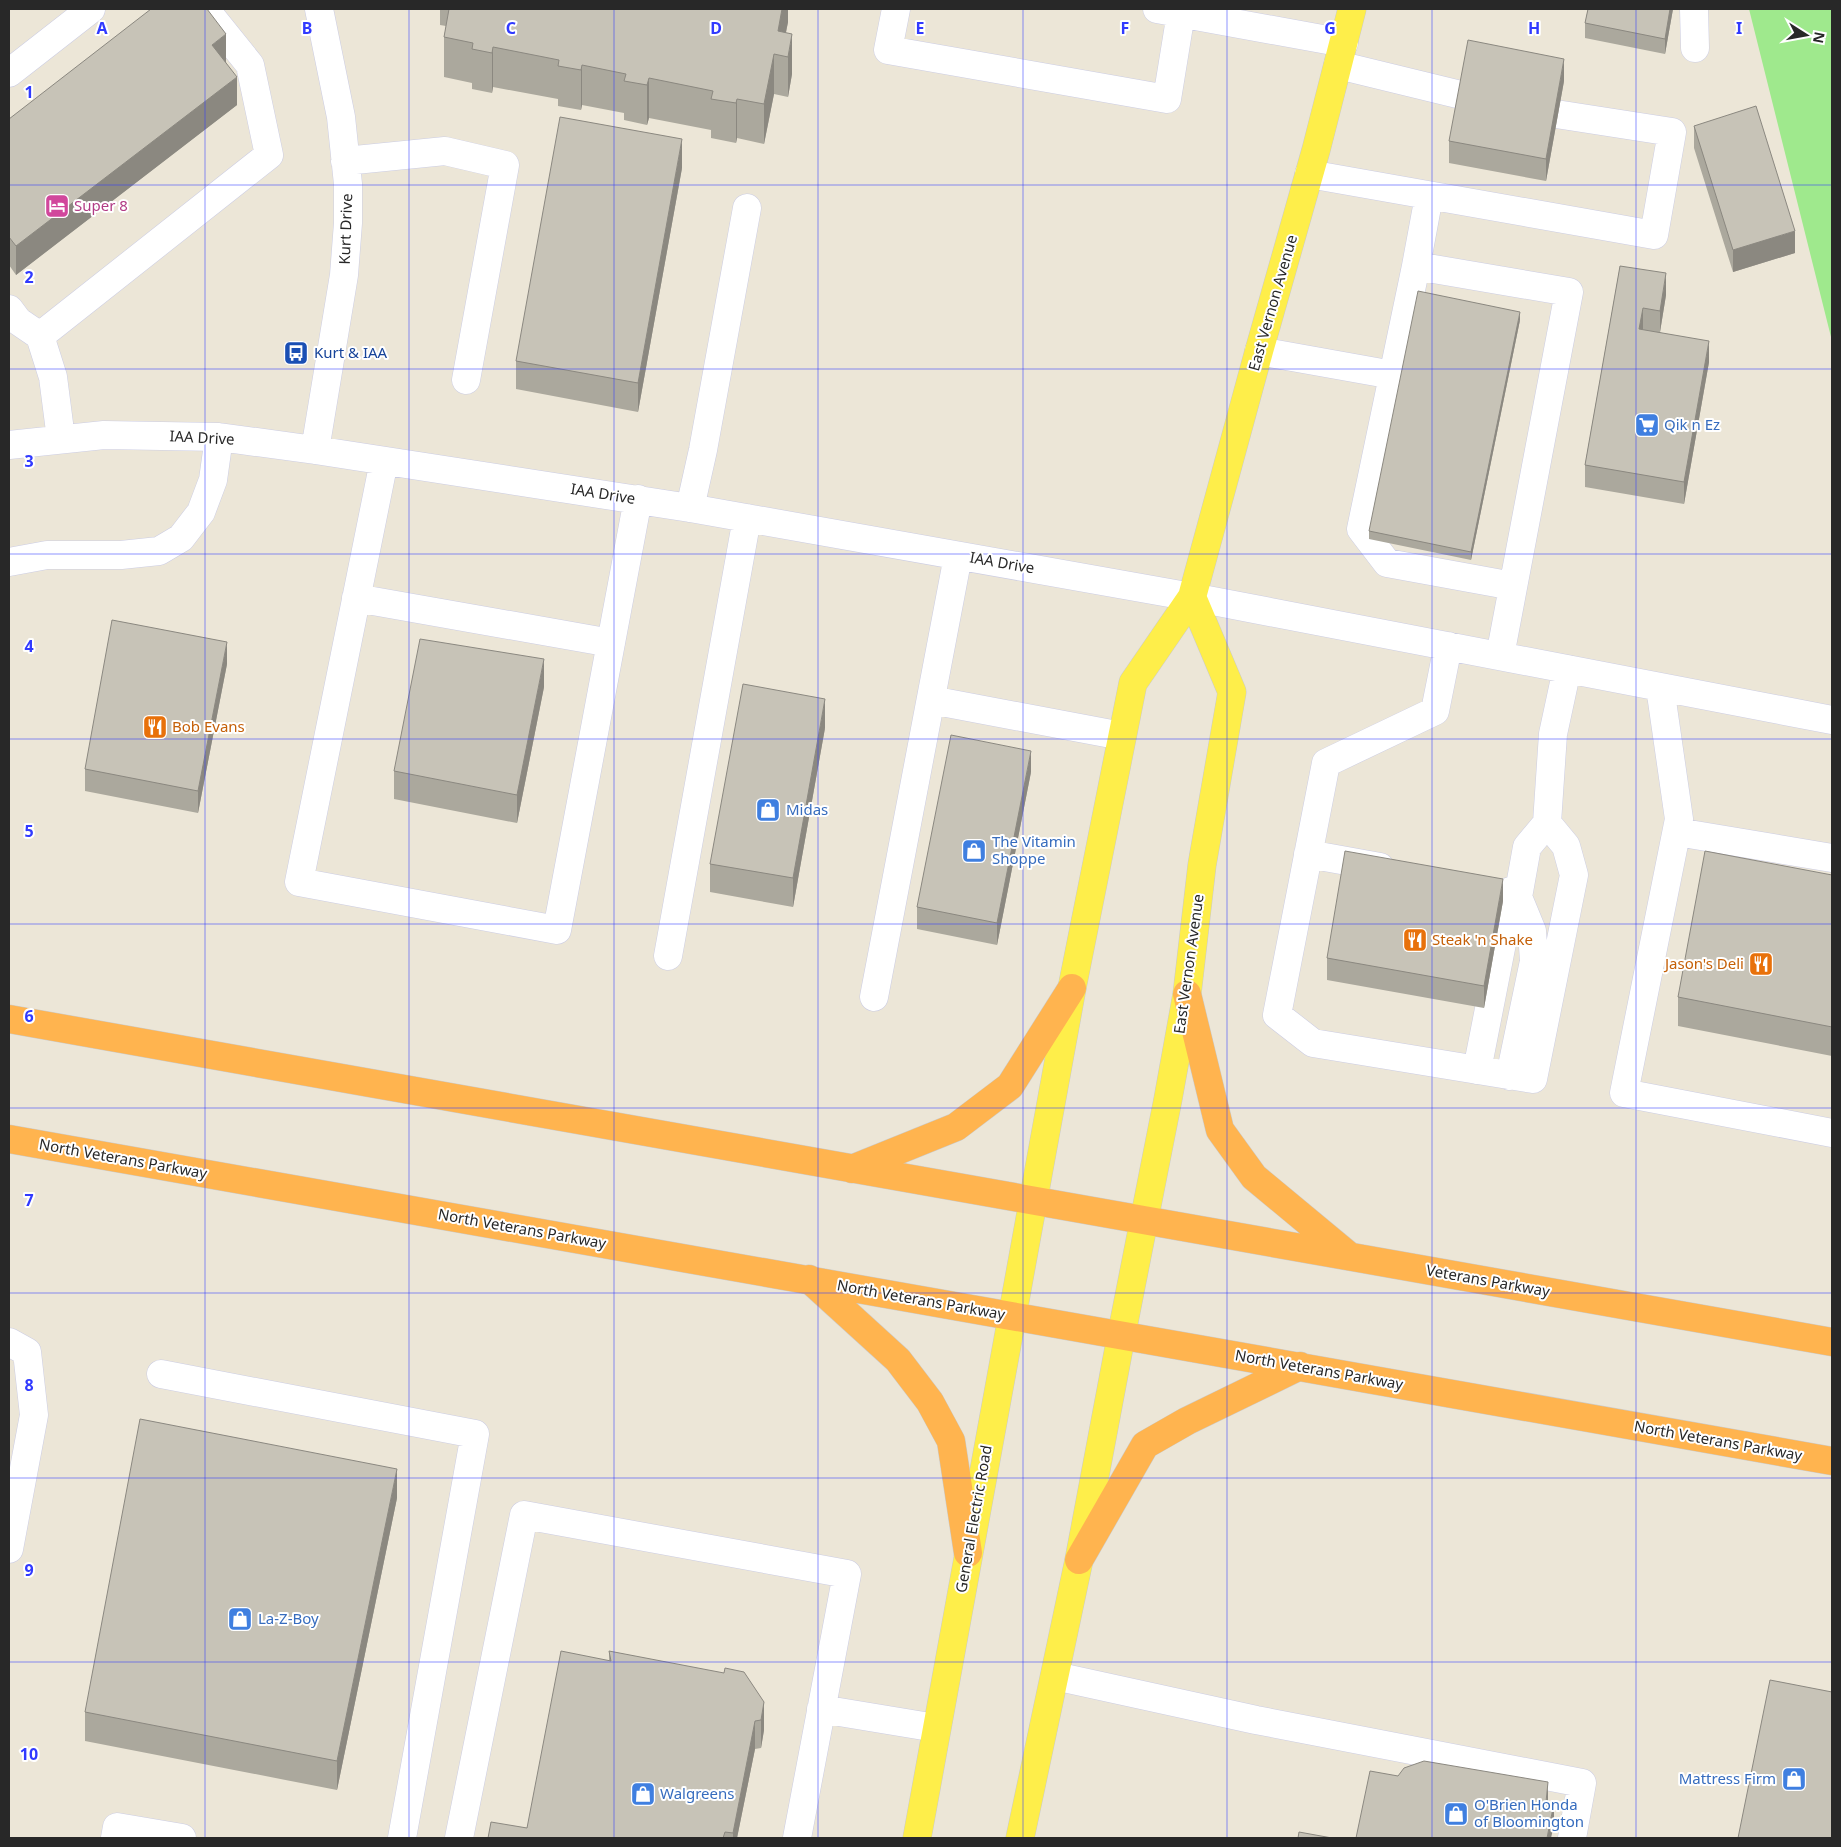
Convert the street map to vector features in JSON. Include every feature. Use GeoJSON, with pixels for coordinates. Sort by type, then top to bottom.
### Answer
{"type":"FeatureCollection","features":[{"type":"Feature","properties":{"kind":"highway"},"geometry":{"type":"LineString","coordinates":[[852,1169],[956,1127],[1010,1086],[1072,988]]}},
{"type":"Feature","properties":{"kind":"highway"},"geometry":{"type":"LineString","coordinates":[[1187,994],[1220,1130],[1254,1177],[1349,1256]]}},
{"type":"Feature","properties":{"kind":"highway"},"geometry":{"type":"LineString","coordinates":[[9,1019],[1144,1220]]}},
{"type":"Feature","properties":{"kind":"highway","name":"North Veterans Parkway"},"geometry":{"type":"LineString","coordinates":[[9,1139],[1832,1461]]}},
{"type":"Feature","properties":{"kind":"highway","name":"Veterans Parkway"},"geometry":{"type":"LineString","coordinates":[[1144,1220],[1832,1342]]}},
{"type":"Feature","properties":{"kind":"highway"},"geometry":{"type":"LineString","coordinates":[[809,1279],[898,1360],[930,1402],[951,1441],[968,1552]]}},
{"type":"Feature","properties":{"kind":"highway"},"geometry":{"type":"LineString","coordinates":[[1079,1560],[1145,1445],[1187,1421],[1300,1366]]}},
{"type":"Feature","properties":{"kind":"main road","name":"East Vernon Avenue"},"geometry":{"type":"LineString","coordinates":[[1033,1200],[1072,988],[1133,683],[1192,597],[1309,174],[1352,9]]}},
{"type":"Feature","properties":{"kind":"main road","name":"East Vernon Avenue"},"geometry":{"type":"LineString","coordinates":[[1121,1336],[1187,994],[1202,865],[1232,692],[1192,597]]}},
{"type":"Feature","properties":{"kind":"main road","name":"General Electric Road"},"geometry":{"type":"LineString","coordinates":[[917,1838],[1033,1200]]}},
{"type":"Feature","properties":{"kind":"main road"},"geometry":{"type":"LineString","coordinates":[[1020,1838],[1079,1560],[1121,1336]]}},
{"type":"Feature","properties":{"kind":"street"},"geometry":{"type":"LineString","coordinates":[[9,73],[91,9]]}},
{"type":"Feature","properties":{"kind":"street"},"geometry":{"type":"LineString","coordinates":[[40,336],[269,155],[250,65],[205,9]]}},
{"type":"Feature","properties":{"kind":"street","name":"Kurt Drive"},"geometry":{"type":"LineString","coordinates":[[315,450],[344,275],[348,223],[348,184],[341,117],[319,9]]}},
{"type":"Feature","properties":{"kind":"street"},"geometry":{"type":"LineString","coordinates":[[896,9],[888,50],[1167,99],[1169,11],[1341,54],[1457,94]]}},
{"type":"Feature","properties":{"kind":"street"},"geometry":{"type":"LineString","coordinates":[[1694,9],[1695,48]]}},
{"type":"Feature","properties":{"kind":"street"},"geometry":{"type":"LineString","coordinates":[[1309,174],[1654,235],[1672,132],[1556,114]]}},
{"type":"Feature","properties":{"kind":"street"},"geometry":{"type":"LineString","coordinates":[[345,161],[445,151],[505,165],[466,380]]}},
{"type":"Feature","properties":{"kind":"street"},"geometry":{"type":"LineString","coordinates":[[1429,196],[1361,529],[1387,562],[1513,586]]}},
{"type":"Feature","properties":{"kind":"street"},"geometry":{"type":"LineString","coordinates":[[690,508],[703,450],[747,208]]}},
{"type":"Feature","properties":{"kind":"street"},"geometry":{"type":"LineString","coordinates":[[1416,266],[1569,292],[1500,656]]}},
{"type":"Feature","properties":{"kind":"street"},"geometry":{"type":"LineString","coordinates":[[9,309],[18,321],[40,336],[53,377],[61,439]]}},
{"type":"Feature","properties":{"kind":"street"},"geometry":{"type":"LineString","coordinates":[[1259,351],[1393,375]]}},
{"type":"Feature","properties":{"kind":"street","name":"IAA Drive"},"geometry":{"type":"LineString","coordinates":[[9,445],[104,435],[220,437],[315,450],[638,499],[1192,597],[1832,720]]}},
{"type":"Feature","properties":{"kind":"street"},"geometry":{"type":"LineString","coordinates":[[9,562],[47,555],[121,554],[159,551],[181,538],[201,512],[213,480],[220,437]]}},
{"type":"Feature","properties":{"kind":"street"},"geometry":{"type":"LineString","coordinates":[[384,461],[299,882],[557,930],[638,499]]}},
{"type":"Feature","properties":{"kind":"street"},"geometry":{"type":"LineString","coordinates":[[668,956],[747,518]]}},
{"type":"Feature","properties":{"kind":"street"},"geometry":{"type":"LineString","coordinates":[[874,997],[958,556]]}},
{"type":"Feature","properties":{"kind":"street"},"geometry":{"type":"LineString","coordinates":[[356,598],[611,643]]}},
{"type":"Feature","properties":{"kind":"street"},"geometry":{"type":"LineString","coordinates":[[1448,646],[1435,711],[1326,763],[1277,1015],[1313,1043],[1522,1077]]}},
{"type":"Feature","properties":{"kind":"street"},"geometry":{"type":"LineString","coordinates":[[1477,1070],[1504,932],[1518,897],[1527,847],[1547,823],[1553,734],[1567,669]]}},
{"type":"Feature","properties":{"kind":"street"},"geometry":{"type":"LineString","coordinates":[[1660,687],[1679,819],[1624,1094],[1832,1133]]}},
{"type":"Feature","properties":{"kind":"street"},"geometry":{"type":"LineString","coordinates":[[931,700],[1122,736]]}},
{"type":"Feature","properties":{"kind":"street"},"geometry":{"type":"LineString","coordinates":[[1522,1077],[1574,875],[1566,846],[1547,823]]}},
{"type":"Feature","properties":{"kind":"street"},"geometry":{"type":"LineString","coordinates":[[1677,832],[1832,858]]}},
{"type":"Feature","properties":{"kind":"street"},"geometry":{"type":"LineString","coordinates":[[1308,854],[1402,870]]}},
{"type":"Feature","properties":{"kind":"street"},"geometry":{"type":"LineString","coordinates":[[1486,885],[1505,888],[1518,897],[1532,931],[1534,960],[1522,1077]]}},
{"type":"Feature","properties":{"kind":"street"},"geometry":{"type":"LineString","coordinates":[[9,1342],[27,1352],[34,1415],[9,1549]]}},
{"type":"Feature","properties":{"kind":"street"},"geometry":{"type":"LineString","coordinates":[[161,1374],[475,1434],[402,1838]]}},
{"type":"Feature","properties":{"kind":"street"},"geometry":{"type":"LineString","coordinates":[[459,1838],[524,1515],[847,1574],[797,1838]]}},
{"type":"Feature","properties":{"kind":"street"},"geometry":{"type":"LineString","coordinates":[[1055,1676],[1256,1720],[1582,1783],[1572,1838]]}},
{"type":"Feature","properties":{"kind":"street"},"geometry":{"type":"LineString","coordinates":[[821,1709],[936,1728]]}},
{"type":"Feature","properties":{"kind":"street"},"geometry":{"type":"LineString","coordinates":[[115,1838],[117,1827],[182,1838]]}},
{"type":"Feature","properties":{"kind":"green space"},"geometry":{"type":"Polygon","coordinates":[[[1749,9],[1832,9],[1832,341],[1749,9]]]}},
{"type":"Feature","properties":{"kind":"building","name":"Super 8"},"geometry":{"type":"Polygon","coordinates":[[[151,9],[207,9],[226,34],[212,45],[237,77],[16,246],[9,237],[9,119],[151,9]]]}},
{"type":"Feature","properties":{"kind":"building"},"geometry":{"type":"Polygon","coordinates":[[[449,9],[782,9],[778,31],[792,34],[788,57],[774,54],[764,104],[737,99],[736,103],[711,99],[713,91],[649,78],[647,85],[624,81],[626,74],[582,65],[581,70],[558,66],[559,60],[493,47],[492,53],[472,49],[473,43],[444,37],[449,9]]]}},
{"type":"Feature","properties":{"kind":"building"},"geometry":{"type":"Polygon","coordinates":[[[1588,9],[1670,9],[1665,39],[1585,23],[1588,9]]]}},
{"type":"Feature","properties":{"kind":"building"},"geometry":{"type":"Polygon","coordinates":[[[1468,40],[1564,59],[1546,159],[1449,141],[1468,40]]]}},
{"type":"Feature","properties":{"kind":"building"},"geometry":{"type":"Polygon","coordinates":[[[1756,106],[1795,231],[1733,250],[1694,126],[1756,106]]]}},
{"type":"Feature","properties":{"kind":"building"},"geometry":{"type":"Polygon","coordinates":[[[560,117],[682,139],[638,383],[516,361],[560,117]]]}},
{"type":"Feature","properties":{"kind":"building","name":"Qik n Ez"},"geometry":{"type":"Polygon","coordinates":[[[1620,266],[1666,273],[1660,311],[1643,308],[1639,329],[1709,341],[1684,482],[1585,465],[1620,266]]]}},
{"type":"Feature","properties":{"kind":"building"},"geometry":{"type":"Polygon","coordinates":[[[1418,291],[1520,312],[1471,552],[1369,531],[1418,291]]]}},
{"type":"Feature","properties":{"kind":"building","name":"Bob Evans"},"geometry":{"type":"Polygon","coordinates":[[[112,620],[227,642],[198,791],[85,769],[112,620]]]}},
{"type":"Feature","properties":{"kind":"building"},"geometry":{"type":"Polygon","coordinates":[[[420,639],[544,659],[517,795],[394,771],[420,639]]]}},
{"type":"Feature","properties":{"kind":"building","name":"Midas"},"geometry":{"type":"Polygon","coordinates":[[[743,684],[825,699],[793,878],[710,864],[743,684]]]}},
{"type":"Feature","properties":{"kind":"building","name":"The Vitamin Shoppe"},"geometry":{"type":"Polygon","coordinates":[[[951,735],[1031,751],[997,923],[917,907],[951,735]]]}},
{"type":"Feature","properties":{"kind":"building","name":"Steak 'n Shake"},"geometry":{"type":"Polygon","coordinates":[[[1345,851],[1503,879],[1484,986],[1327,958],[1345,851]]]}},
{"type":"Feature","properties":{"kind":"building","name":"Jason's Deli"},"geometry":{"type":"Polygon","coordinates":[[[1705,851],[1832,875],[1832,1027],[1678,997],[1705,851]]]}},
{"type":"Feature","properties":{"kind":"building","name":"La-Z-Boy"},"geometry":{"type":"Polygon","coordinates":[[[140,1419],[397,1469],[337,1761],[85,1712],[140,1419]]]}},
{"type":"Feature","properties":{"kind":"building","name":"Walgreens"},"geometry":{"type":"Polygon","coordinates":[[[561,1651],[611,1661],[609,1651],[724,1673],[725,1668],[744,1672],[764,1702],[761,1720],[755,1721],[733,1833],[725,1832],[723,1838],[488,1838],[491,1822],[527,1828],[561,1651]]]}},
{"type":"Feature","properties":{"kind":"building","name":"Mattress Firm"},"geometry":{"type":"Polygon","coordinates":[[[1770,1680],[1832,1692],[1832,1838],[1738,1838],[1770,1680]]]}},
{"type":"Feature","properties":{"kind":"building","name":"O'Brien Honda of Bloomington"},"geometry":{"type":"Polygon","coordinates":[[[1424,1761],[1548,1782],[1546,1802],[1554,1803],[1547,1838],[1356,1838],[1370,1771],[1398,1776],[1404,1768],[1424,1761]]]}},
{"type":"Feature","properties":{"kind":"building"},"geometry":{"type":"Polygon","coordinates":[[[1299,1832],[1332,1838],[1298,1838],[1299,1832]]]}},
{"type":"Feature","properties":{"kind":"place","name":"Super 8"},"geometry":{"type":"Point","coordinates":[57,206]}},
{"type":"Feature","properties":{"kind":"place","name":"Kurt & IAA"},"geometry":{"type":"Point","coordinates":[296,353]}},
{"type":"Feature","properties":{"kind":"place","name":"Qik n Ez"},"geometry":{"type":"Point","coordinates":[1647,425]}},
{"type":"Feature","properties":{"kind":"place","name":"Bob Evans"},"geometry":{"type":"Point","coordinates":[155,727]}},
{"type":"Feature","properties":{"kind":"place","name":"Midas"},"geometry":{"type":"Point","coordinates":[768,810]}},
{"type":"Feature","properties":{"kind":"place","name":"The Vitamin Shoppe"},"geometry":{"type":"Point","coordinates":[974,851]}},
{"type":"Feature","properties":{"kind":"place","name":"Steak 'n Shake"},"geometry":{"type":"Point","coordinates":[1415,940]}},
{"type":"Feature","properties":{"kind":"place","name":"Jason's Deli"},"geometry":{"type":"Point","coordinates":[1761,964]}},
{"type":"Feature","properties":{"kind":"place","name":"La-Z-Boy"},"geometry":{"type":"Point","coordinates":[240,1619]}},
{"type":"Feature","properties":{"kind":"place","name":"Mattress Firm"},"geometry":{"type":"Point","coordinates":[1794,1779]}},
{"type":"Feature","properties":{"kind":"place","name":"Walgreens"},"geometry":{"type":"Point","coordinates":[643,1794]}},
{"type":"Feature","properties":{"kind":"place","name":"O'Brien Honda of Bloomington"},"geometry":{"type":"Point","coordinates":[1456,1814]}}]}
